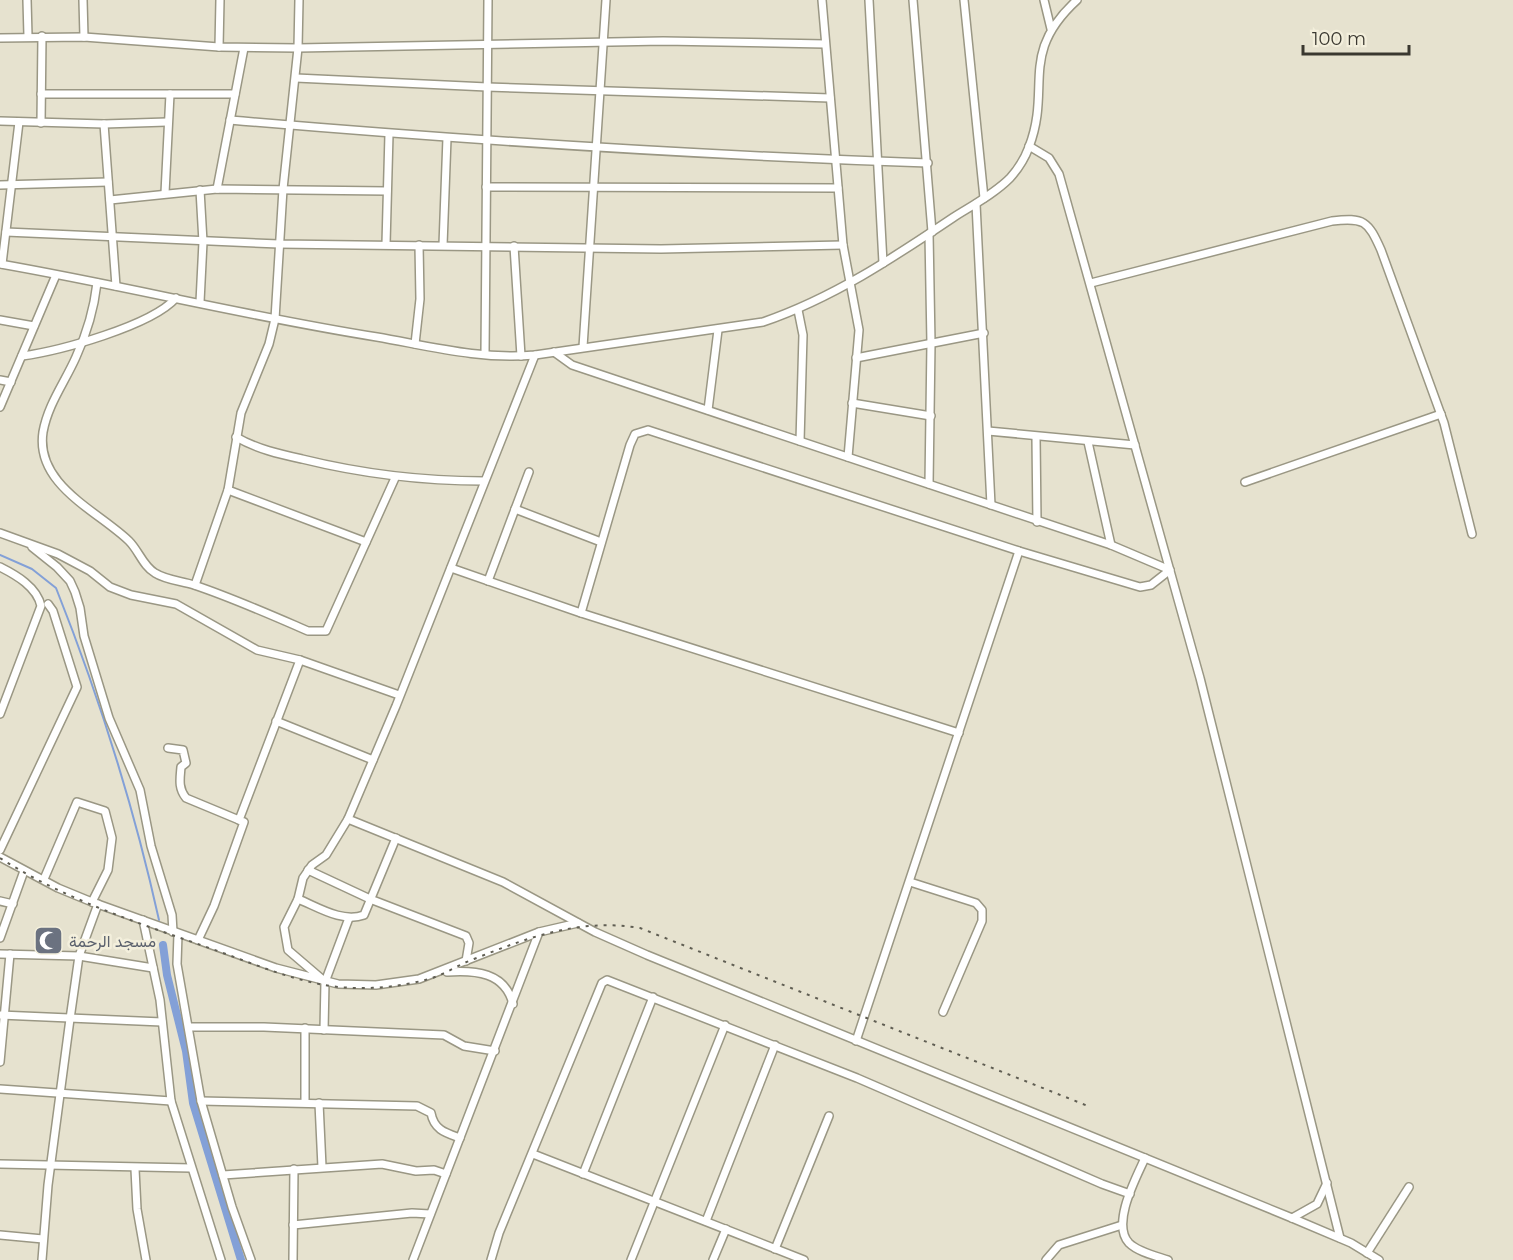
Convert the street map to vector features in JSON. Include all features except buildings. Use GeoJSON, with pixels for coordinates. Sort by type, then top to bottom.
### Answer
{"type":"FeatureCollection","features":[{"type":"Feature","properties":{"kind":"street"},"geometry":{"type":"LineString","coordinates":[[27,0],[28,36]]}},
{"type":"Feature","properties":{"kind":"street"},"geometry":{"type":"LineString","coordinates":[[84,0],[84,37]]}},
{"type":"Feature","properties":{"kind":"street"},"geometry":{"type":"LineString","coordinates":[[219,47],[220,0]]}},
{"type":"Feature","properties":{"kind":"street"},"geometry":{"type":"LineString","coordinates":[[195,585],[228,490],[241,413],[269,344],[275,319],[283,189],[296,78],[299,0]]}},
{"type":"Feature","properties":{"kind":"street"},"geometry":{"type":"LineString","coordinates":[[485,354],[488,0]]}},
{"type":"Feature","properties":{"kind":"street"},"geometry":{"type":"LineString","coordinates":[[584,347],[606,0]]}},
{"type":"Feature","properties":{"kind":"street"},"geometry":{"type":"LineString","coordinates":[[822,0],[843,245],[848,284],[859,330],[848,457]]}},
{"type":"Feature","properties":{"kind":"street"},"geometry":{"type":"LineString","coordinates":[[869,0],[883,263]]}},
{"type":"Feature","properties":{"kind":"street"},"geometry":{"type":"LineString","coordinates":[[913,0],[928,163],[931,233],[929,484]]}},
{"type":"Feature","properties":{"kind":"street"},"geometry":{"type":"LineString","coordinates":[[964,0],[984,198]]}},
{"type":"Feature","properties":{"kind":"street"},"geometry":{"type":"LineString","coordinates":[[1044,0],[1052,29]]}},
{"type":"Feature","properties":{"kind":"street"},"geometry":{"type":"LineString","coordinates":[[19,122],[1,264],[415,345],[485,354],[535,355],[763,322],[798,310],[848,284],[976,204],[1010,178],[1029,146],[1034,129],[1039,65],[1052,29],[1077,0]]}},
{"type":"Feature","properties":{"kind":"street"},"geometry":{"type":"LineString","coordinates":[[41,123],[42,36]]}},
{"type":"Feature","properties":{"kind":"street"},"geometry":{"type":"LineString","coordinates":[[0,38],[84,37],[244,48],[604,42],[825,44]]}},
{"type":"Feature","properties":{"kind":"street"},"geometry":{"type":"LineString","coordinates":[[217,189],[244,48]]}},
{"type":"Feature","properties":{"kind":"street"},"geometry":{"type":"LineString","coordinates":[[296,78],[487,87],[830,98]]}},
{"type":"Feature","properties":{"kind":"street"},"geometry":{"type":"LineString","coordinates":[[41,94],[235,94]]}},
{"type":"Feature","properties":{"kind":"street"},"geometry":{"type":"LineString","coordinates":[[165,193],[170,94]]}},
{"type":"Feature","properties":{"kind":"street"},"geometry":{"type":"LineString","coordinates":[[230,120],[486,141],[928,163]]}},
{"type":"Feature","properties":{"kind":"street"},"geometry":{"type":"LineString","coordinates":[[0,121],[104,124],[167,122]]}},
{"type":"Feature","properties":{"kind":"street"},"geometry":{"type":"LineString","coordinates":[[104,124],[116,286]]}},
{"type":"Feature","properties":{"kind":"street"},"geometry":{"type":"LineString","coordinates":[[386,244],[389,134]]}},
{"type":"Feature","properties":{"kind":"street"},"geometry":{"type":"LineString","coordinates":[[443,245],[447,138]]}},
{"type":"Feature","properties":{"kind":"street"},"geometry":{"type":"LineString","coordinates":[[1029,146],[1049,158],[1059,174],[1091,283],[1248,865],[1340,1238]]}},
{"type":"Feature","properties":{"kind":"street"},"geometry":{"type":"LineString","coordinates":[[0,184],[108,182]]}},
{"type":"Feature","properties":{"kind":"street"},"geometry":{"type":"LineString","coordinates":[[486,187],[838,188]]}},
{"type":"Feature","properties":{"kind":"street"},"geometry":{"type":"LineString","coordinates":[[110,200],[217,189],[387,191]]}},
{"type":"Feature","properties":{"kind":"street"},"geometry":{"type":"LineString","coordinates":[[200,190],[203,242],[200,302]]}},
{"type":"Feature","properties":{"kind":"street"},"geometry":{"type":"LineString","coordinates":[[976,204],[991,505]]}},
{"type":"Feature","properties":{"kind":"street"},"geometry":{"type":"LineString","coordinates":[[1091,283],[1332,221],[1352,219],[1362,221],[1372,230],[1381,250],[1441,414],[1472,534]]}},
{"type":"Feature","properties":{"kind":"street"},"geometry":{"type":"LineString","coordinates":[[6,232],[279,244],[591,246],[661,249],[843,245]]}},
{"type":"Feature","properties":{"kind":"street"},"geometry":{"type":"LineString","coordinates":[[415,345],[420,299],[419,245]]}},
{"type":"Feature","properties":{"kind":"street"},"geometry":{"type":"LineString","coordinates":[[514,246],[521,356]]}},
{"type":"Feature","properties":{"kind":"street"},"geometry":{"type":"LineString","coordinates":[[0,407],[56,275]]}},
{"type":"Feature","properties":{"kind":"street"},"geometry":{"type":"LineString","coordinates":[[97,283],[93,313],[82,344],[49,410],[43,435],[47,463],[74,497],[129,541],[149,568],[165,578],[195,585],[308,631],[326,631],[395,478]]}},
{"type":"Feature","properties":{"kind":"street"},"geometry":{"type":"LineString","coordinates":[[22,356],[82,344],[164,309],[176,298]]}},
{"type":"Feature","properties":{"kind":"street"},"geometry":{"type":"LineString","coordinates":[[798,310],[803,335],[800,441]]}},
{"type":"Feature","properties":{"kind":"street"},"geometry":{"type":"LineString","coordinates":[[0,320],[34,326]]}},
{"type":"Feature","properties":{"kind":"street"},"geometry":{"type":"LineString","coordinates":[[708,410],[717,330]]}},
{"type":"Feature","properties":{"kind":"street"},"geometry":{"type":"LineString","coordinates":[[856,358],[984,333]]}},
{"type":"Feature","properties":{"kind":"street"},"geometry":{"type":"LineString","coordinates":[[554,352],[572,365],[1111,545],[1170,570]]}},
{"type":"Feature","properties":{"kind":"street"},"geometry":{"type":"LineString","coordinates":[[325,982],[296,958],[285,942],[284,927],[298,899],[300,885],[308,870],[326,855],[348,819],[396,706],[535,355]]}},
{"type":"Feature","properties":{"kind":"street"},"geometry":{"type":"LineString","coordinates":[[0,381],[11,382]]}},
{"type":"Feature","properties":{"kind":"street"},"geometry":{"type":"LineString","coordinates":[[852,403],[931,416]]}},
{"type":"Feature","properties":{"kind":"street"},"geometry":{"type":"LineString","coordinates":[[1245,482],[1441,414]]}},
{"type":"Feature","properties":{"kind":"street"},"geometry":{"type":"LineString","coordinates":[[581,614],[633,438],[639,432],[648,430],[1019,551],[1140,587],[1151,585],[1170,570]]}},
{"type":"Feature","properties":{"kind":"street"},"geometry":{"type":"LineString","coordinates":[[988,431],[1135,445]]}},
{"type":"Feature","properties":{"kind":"street"},"geometry":{"type":"LineString","coordinates":[[236,437],[266,450],[395,478],[484,481]]}},
{"type":"Feature","properties":{"kind":"street"},"geometry":{"type":"LineString","coordinates":[[1036,437],[1037,522]]}},
{"type":"Feature","properties":{"kind":"street"},"geometry":{"type":"LineString","coordinates":[[1088,442],[1111,545]]}},
{"type":"Feature","properties":{"kind":"street"},"geometry":{"type":"LineString","coordinates":[[488,581],[529,472]]}},
{"type":"Feature","properties":{"kind":"street"},"geometry":{"type":"LineString","coordinates":[[228,490],[366,542]]}},
{"type":"Feature","properties":{"kind":"street"},"geometry":{"type":"LineString","coordinates":[[515,509],[601,542]]}},
{"type":"Feature","properties":{"kind":"street"},"geometry":{"type":"LineString","coordinates":[[0,533],[58,554],[90,571],[110,587],[131,595],[176,604],[257,650],[300,660],[399,695]]}},
{"type":"Feature","properties":{"kind":"street"},"geometry":{"type":"LineString","coordinates":[[28,544],[57,567],[70,581],[80,608],[84,636],[109,718],[140,790],[151,846],[176,933],[177,964],[190,1027],[201,1101],[252,1260]]}},
{"type":"Feature","properties":{"kind":"street"},"geometry":{"type":"LineString","coordinates":[[856,1041],[1019,551]]}},
{"type":"Feature","properties":{"kind":"street"},"geometry":{"type":"LineString","coordinates":[[0,567],[28,584],[39,599],[41,606],[0,714]]}},
{"type":"Feature","properties":{"kind":"street"},"geometry":{"type":"LineString","coordinates":[[451,568],[581,614],[959,733]]}},
{"type":"Feature","properties":{"kind":"street"},"geometry":{"type":"LineString","coordinates":[[0,850],[77,687],[53,611],[48,604]]}},
{"type":"Feature","properties":{"kind":"street"},"geometry":{"type":"LineString","coordinates":[[239,820],[300,660]]}},
{"type":"Feature","properties":{"kind":"street"},"geometry":{"type":"LineString","coordinates":[[276,721],[373,760]]}},
{"type":"Feature","properties":{"kind":"street"},"geometry":{"type":"LineString","coordinates":[[168,748],[183,750],[186,763],[182,767],[180,781],[181,792],[186,798],[244,822],[214,906],[198,940]]}},
{"type":"Feature","properties":{"kind":"street"},"geometry":{"type":"LineString","coordinates":[[42,1260],[59,1092],[80,957],[95,903],[108,870],[112,838],[105,811],[77,802],[44,879]]}},
{"type":"Feature","properties":{"kind":"street"},"geometry":{"type":"LineString","coordinates":[[348,819],[503,882],[578,923],[647,955],[1292,1218],[1340,1238],[1379,1260]]}},
{"type":"Feature","properties":{"kind":"street"},"geometry":{"type":"LineString","coordinates":[[298,899],[349,918],[364,915],[396,838]]}},
{"type":"Feature","properties":{"kind":"street"},"geometry":{"type":"LineString","coordinates":[[0,857],[58,888],[95,903],[276,968],[325,982],[376,985],[401,983],[441,972],[539,932],[578,923]]}},
{"type":"Feature","properties":{"kind":"street"},"geometry":{"type":"LineString","coordinates":[[308,870],[370,899],[466,936],[469,943],[466,961]]}},
{"type":"Feature","properties":{"kind":"street"},"geometry":{"type":"LineString","coordinates":[[0,938],[24,871]]}},
{"type":"Feature","properties":{"kind":"street"},"geometry":{"type":"LineString","coordinates":[[910,882],[976,903],[982,910],[982,921],[943,1012]]}},
{"type":"Feature","properties":{"kind":"street"},"geometry":{"type":"LineString","coordinates":[[0,901],[13,904]]}},
{"type":"Feature","properties":{"kind":"street"},"geometry":{"type":"LineString","coordinates":[[324,1030],[325,982],[349,918]]}},
{"type":"Feature","properties":{"kind":"street"},"geometry":{"type":"LineString","coordinates":[[143,920],[162,1022],[171,1101],[221,1260]]}},
{"type":"Feature","properties":{"kind":"street"},"geometry":{"type":"LineString","coordinates":[[412,1260],[513,1006],[539,932]]}},
{"type":"Feature","properties":{"kind":"street"},"geometry":{"type":"LineString","coordinates":[[0,954],[80,957],[153,968]]}},
{"type":"Feature","properties":{"kind":"street"},"geometry":{"type":"LineString","coordinates":[[0,1062],[2,1015],[10,954]]}},
{"type":"Feature","properties":{"kind":"street"},"geometry":{"type":"LineString","coordinates":[[441,972],[471,971],[490,976],[508,988],[513,1006]]}},
{"type":"Feature","properties":{"kind":"street"},"geometry":{"type":"LineString","coordinates":[[491,1260],[499,1233],[602,983],[612,980],[775,1045],[1130,1194]]}},
{"type":"Feature","properties":{"kind":"street"},"geometry":{"type":"LineString","coordinates":[[583,1174],[653,997]]}},
{"type":"Feature","properties":{"kind":"street"},"geometry":{"type":"LineString","coordinates":[[2,1015],[162,1022]]}},
{"type":"Feature","properties":{"kind":"street"},"geometry":{"type":"LineString","coordinates":[[631,1260],[725,1025]]}},
{"type":"Feature","properties":{"kind":"street"},"geometry":{"type":"LineString","coordinates":[[190,1027],[444,1035],[464,1046],[495,1051]]}},
{"type":"Feature","properties":{"kind":"street"},"geometry":{"type":"LineString","coordinates":[[304,1102],[305,1029]]}},
{"type":"Feature","properties":{"kind":"street"},"geometry":{"type":"LineString","coordinates":[[706,1221],[775,1045]]}},
{"type":"Feature","properties":{"kind":"street"},"geometry":{"type":"LineString","coordinates":[[0,1089],[171,1101]]}},
{"type":"Feature","properties":{"kind":"street"},"geometry":{"type":"LineString","coordinates":[[201,1101],[417,1106],[431,1113],[432,1121],[443,1132],[460,1138]]}},
{"type":"Feature","properties":{"kind":"street"},"geometry":{"type":"LineString","coordinates":[[319,1103],[322,1167]]}},
{"type":"Feature","properties":{"kind":"street"},"geometry":{"type":"LineString","coordinates":[[775,1249],[829,1116]]}},
{"type":"Feature","properties":{"kind":"street"},"geometry":{"type":"LineString","coordinates":[[533,1154],[804,1260]]}},
{"type":"Feature","properties":{"kind":"street"},"geometry":{"type":"LineString","coordinates":[[1145,1158],[1130,1194],[1122,1225],[1125,1237],[1133,1246],[1168,1260]]}},
{"type":"Feature","properties":{"kind":"street"},"geometry":{"type":"LineString","coordinates":[[0,1164],[135,1169],[191,1168]]}},
{"type":"Feature","properties":{"kind":"street"},"geometry":{"type":"LineString","coordinates":[[223,1175],[382,1164],[446,1174]]}},
{"type":"Feature","properties":{"kind":"street"},"geometry":{"type":"LineString","coordinates":[[135,1169],[137,1209],[146,1260]]}},
{"type":"Feature","properties":{"kind":"street"},"geometry":{"type":"LineString","coordinates":[[293,1260],[294,1169]]}},
{"type":"Feature","properties":{"kind":"street"},"geometry":{"type":"LineString","coordinates":[[1292,1218],[1317,1204],[1327,1181]]}},
{"type":"Feature","properties":{"kind":"street"},"geometry":{"type":"LineString","coordinates":[[1367,1253],[1410,1187]]}},
{"type":"Feature","properties":{"kind":"street"},"geometry":{"type":"LineString","coordinates":[[293,1225],[412,1213],[430,1214]]}},
{"type":"Feature","properties":{"kind":"street"},"geometry":{"type":"LineString","coordinates":[[1046,1260],[1059,1245],[1122,1225]]}},
{"type":"Feature","properties":{"kind":"street"},"geometry":{"type":"LineString","coordinates":[[713,1260],[726,1229]]}},
{"type":"Feature","properties":{"kind":"street"},"geometry":{"type":"LineString","coordinates":[[0,1236],[43,1239]]}},
{"type":"Feature","properties":{"kind":"waterway"},"geometry":{"type":"LineString","coordinates":[[0,555],[32,569],[56,588],[87,670],[114,752],[159,920]]}},
{"type":"Feature","properties":{"kind":"waterway"},"geometry":{"type":"LineString","coordinates":[[163,945],[167,975],[186,1051],[193,1103],[241,1260]]}},
{"type":"Feature","properties":{"kind":"railway"},"geometry":{"type":"LineString","coordinates":[[0,858],[50,886],[130,920],[282,974],[337,987],[393,986],[419,981],[438,976],[515,943],[555,932],[596,926],[640,928],[1088,1106]]}},
{"type":"Feature","properties":{"kind":"place","name":"مسجد الرحمة"},"geometry":{"type":"Point","coordinates":[48,941]}}]}
